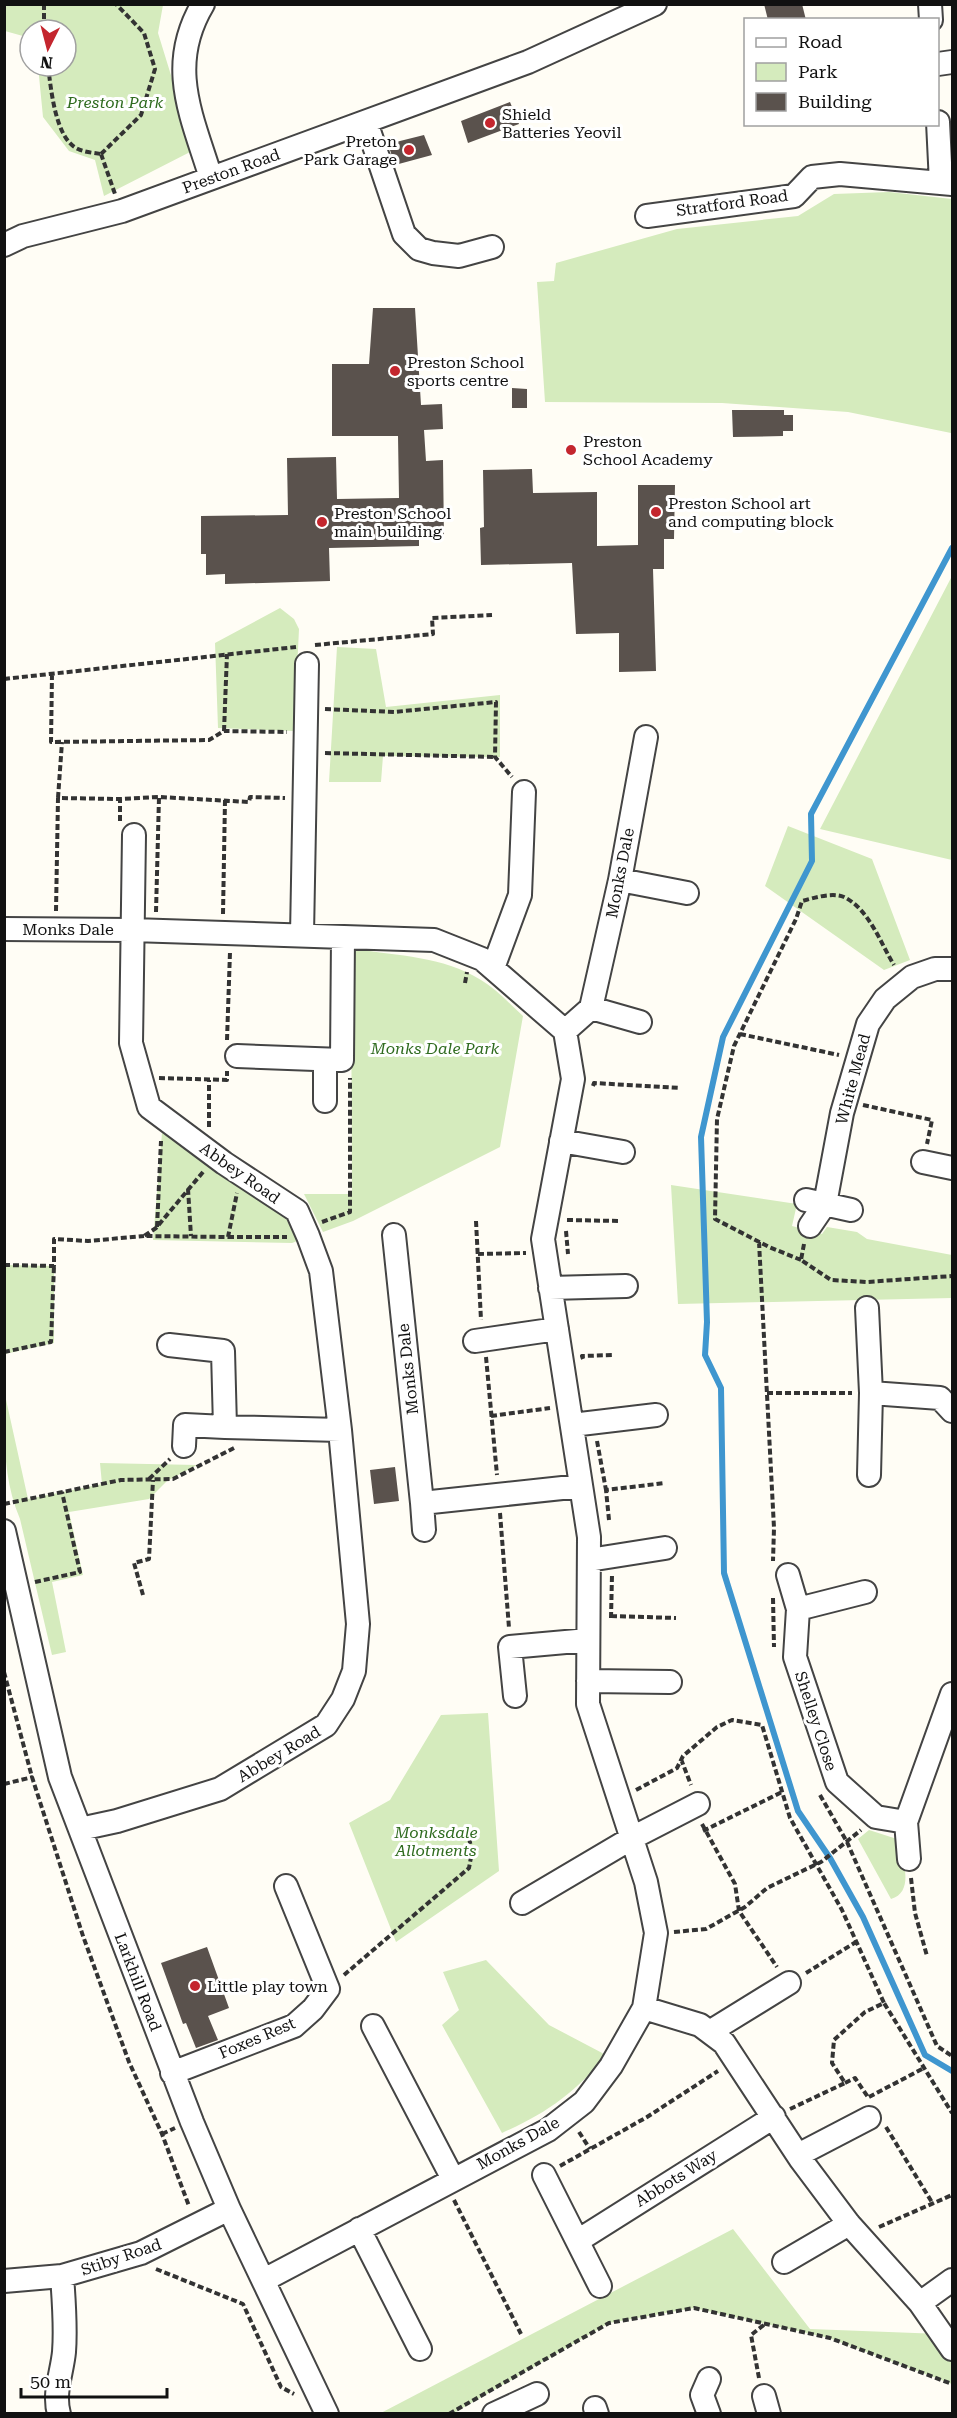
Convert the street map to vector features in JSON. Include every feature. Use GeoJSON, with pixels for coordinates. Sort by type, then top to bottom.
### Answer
{"type":"FeatureCollection","features":[{"type":"Feature","properties":{"kind":"street"},"geometry":{"type":"LineString","coordinates":[[204,4],[190,27],[184,54],[185,86],[211,178]]}},
{"type":"Feature","properties":{"kind":"street","name":"Preston Road"},"geometry":{"type":"LineString","coordinates":[[4,245],[23,236],[122,212],[366,122],[528,62],[628,10],[655,4]]}},
{"type":"Feature","properties":{"kind":"street"},"geometry":{"type":"LineString","coordinates":[[366,122],[404,234],[419,249],[459,256],[492,246]]}},
{"type":"Feature","properties":{"kind":"street"},"geometry":{"type":"LineString","coordinates":[[939,126],[947,183]]}},
{"type":"Feature","properties":{"kind":"street","name":"Stratford Road"},"geometry":{"type":"LineString","coordinates":[[647,216],[703,206],[794,196],[812,177],[840,174],[947,183]]}},
{"type":"Feature","properties":{"kind":"street"},"geometry":{"type":"LineString","coordinates":[[302,935],[307,664]]}},
{"type":"Feature","properties":{"kind":"street","name":"Monks Dale"},"geometry":{"type":"LineString","coordinates":[[591,1008],[620,880],[646,736]]}},
{"type":"Feature","properties":{"kind":"street"},"geometry":{"type":"LineString","coordinates":[[493,968],[520,895],[524,792]]}},
{"type":"Feature","properties":{"kind":"street","name":"Monks Dale"},"geometry":{"type":"LineString","coordinates":[[132,930],[134,835]]}},
{"type":"Feature","properties":{"kind":"street"},"geometry":{"type":"LineString","coordinates":[[620,880],[687,893]]}},
{"type":"Feature","properties":{"kind":"street","name":"Monks Dale"},"geometry":{"type":"LineString","coordinates":[[4,929],[155,930],[435,940],[482,959],[565,1031],[573,1079],[543,1239],[590,1537],[588,1704],[646,1882],[656,1933],[644,2008],[611,2066],[584,2102],[548,2130],[264,2280]]}},
{"type":"Feature","properties":{"kind":"street","name":"Abbey Road"},"geometry":{"type":"LineString","coordinates":[[80,1829],[117,1821],[220,1789],[326,1725],[343,1699],[354,1671],[358,1624],[340,1430],[321,1271],[297,1211],[241,1175],[148,1107],[131,1043],[132,930]]}},
{"type":"Feature","properties":{"kind":"street"},"geometry":{"type":"LineString","coordinates":[[325,1101],[334,1060],[343,937]]}},
{"type":"Feature","properties":{"kind":"street","name":"White Mead"},"geometry":{"type":"LineString","coordinates":[[815,1202],[868,1024],[885,999],[912,976],[935,969],[952,969]]}},
{"type":"Feature","properties":{"kind":"street"},"geometry":{"type":"LineString","coordinates":[[565,1031],[591,1008],[640,1022]]}},
{"type":"Feature","properties":{"kind":"street"},"geometry":{"type":"LineString","coordinates":[[232,1056],[334,1060]]}},
{"type":"Feature","properties":{"kind":"street"},"geometry":{"type":"LineString","coordinates":[[561,1142],[623,1152]]}},
{"type":"Feature","properties":{"kind":"street"},"geometry":{"type":"LineString","coordinates":[[923,1162],[952,1168]]}},
{"type":"Feature","properties":{"kind":"street"},"geometry":{"type":"LineString","coordinates":[[810,1226],[815,1202],[851,1210]]}},
{"type":"Feature","properties":{"kind":"street","name":"Monks Dale"},"geometry":{"type":"LineString","coordinates":[[394,1235],[424,1530]]}},
{"type":"Feature","properties":{"kind":"street"},"geometry":{"type":"LineString","coordinates":[[550,1288],[626,1286]]}},
{"type":"Feature","properties":{"kind":"street"},"geometry":{"type":"LineString","coordinates":[[867,1308],[871,1393],[869,1475]]}},
{"type":"Feature","properties":{"kind":"street"},"geometry":{"type":"LineString","coordinates":[[480,1340],[557,1329]]}},
{"type":"Feature","properties":{"kind":"street"},"geometry":{"type":"LineString","coordinates":[[170,1346],[223,1351],[225,1427]]}},
{"type":"Feature","properties":{"kind":"street"},"geometry":{"type":"LineString","coordinates":[[871,1393],[940,1398],[952,1411]]}},
{"type":"Feature","properties":{"kind":"street"},"geometry":{"type":"LineString","coordinates":[[570,1416],[594,1422],[656,1415]]}},
{"type":"Feature","properties":{"kind":"street"},"geometry":{"type":"LineString","coordinates":[[184,1436],[225,1427],[340,1430]]}},
{"type":"Feature","properties":{"kind":"street"},"geometry":{"type":"LineString","coordinates":[[422,1503],[581,1486]]}},
{"type":"Feature","properties":{"kind":"street","name":"Larkhill Road"},"geometry":{"type":"LineString","coordinates":[[4,1531],[59,1772],[172,2073],[230,2209],[326,2412]]}},
{"type":"Feature","properties":{"kind":"street"},"geometry":{"type":"LineString","coordinates":[[589,1560],[665,1548]]}},
{"type":"Feature","properties":{"kind":"street","name":"Shelley Close"},"geometry":{"type":"LineString","coordinates":[[788,1575],[798,1610],[795,1657],[837,1782],[876,1817]]}},
{"type":"Feature","properties":{"kind":"street"},"geometry":{"type":"LineString","coordinates":[[798,1610],[865,1593]]}},
{"type":"Feature","properties":{"kind":"street"},"geometry":{"type":"LineString","coordinates":[[515,1696],[510,1647],[588,1640]]}},
{"type":"Feature","properties":{"kind":"street"},"geometry":{"type":"LineString","coordinates":[[588,1681],[670,1682]]}},
{"type":"Feature","properties":{"kind":"street"},"geometry":{"type":"LineString","coordinates":[[909,1859],[906,1822],[952,1694]]}},
{"type":"Feature","properties":{"kind":"street"},"geometry":{"type":"LineString","coordinates":[[522,1903],[632,1838],[698,1804]]}},
{"type":"Feature","properties":{"kind":"street"},"geometry":{"type":"LineString","coordinates":[[876,1817],[906,1822]]}},
{"type":"Feature","properties":{"kind":"street"},"geometry":{"type":"LineString","coordinates":[[285,1886],[328,1989]]}},
{"type":"Feature","properties":{"kind":"street"},"geometry":{"type":"LineString","coordinates":[[711,2031],[789,1983]]}},
{"type":"Feature","properties":{"kind":"street","name":"Foxes Rest"},"geometry":{"type":"LineString","coordinates":[[172,2073],[294,2026],[313,2009],[328,1989]]}},
{"type":"Feature","properties":{"kind":"street"},"geometry":{"type":"LineString","coordinates":[[644,2008],[694,2022],[711,2031],[724,2043],[798,2155],[855,2230],[921,2303],[952,2349]]}},
{"type":"Feature","properties":{"kind":"street"},"geometry":{"type":"LineString","coordinates":[[373,2026],[449,2181]]}},
{"type":"Feature","properties":{"kind":"street"},"geometry":{"type":"LineString","coordinates":[[798,2155],[873,2110]]}},
{"type":"Feature","properties":{"kind":"street","name":"Abbots Way"},"geometry":{"type":"LineString","coordinates":[[579,2240],[774,2117]]}},
{"type":"Feature","properties":{"kind":"street"},"geometry":{"type":"LineString","coordinates":[[544,2175],[579,2240],[600,2286]]}},
{"type":"Feature","properties":{"kind":"street","name":"Stiby Road"},"geometry":{"type":"LineString","coordinates":[[4,2281],[62,2276],[128,2257],[230,2209]]}},
{"type":"Feature","properties":{"kind":"street"},"geometry":{"type":"LineString","coordinates":[[359,2229],[420,2349]]}},
{"type":"Feature","properties":{"kind":"street"},"geometry":{"type":"LineString","coordinates":[[784,2262],[855,2230]]}},
{"type":"Feature","properties":{"kind":"street"},"geometry":{"type":"LineString","coordinates":[[58,2414],[58,2388],[64,2354],[65,2324],[62,2276]]}},
{"type":"Feature","properties":{"kind":"street"},"geometry":{"type":"LineString","coordinates":[[921,2303],[952,2280]]}},
{"type":"Feature","properties":{"kind":"street"},"geometry":{"type":"LineString","coordinates":[[709,2379],[702,2395],[709,2414]]}},
{"type":"Feature","properties":{"kind":"street"},"geometry":{"type":"LineString","coordinates":[[500,2412],[537,2394]]}},
{"type":"Feature","properties":{"kind":"path"},"geometry":{"type":"LineString","coordinates":[[101,154],[141,115],[154,69],[144,33],[116,4]]}},
{"type":"Feature","properties":{"kind":"path"},"geometry":{"type":"LineString","coordinates":[[49,78],[51,93],[66,140],[78,149],[101,154]]}},
{"type":"Feature","properties":{"kind":"path"},"geometry":{"type":"LineString","coordinates":[[101,154],[122,212]]}},
{"type":"Feature","properties":{"kind":"path"},"geometry":{"type":"LineString","coordinates":[[4,680],[227,654],[433,634],[432,618],[492,615]]}},
{"type":"Feature","properties":{"kind":"path"},"geometry":{"type":"LineString","coordinates":[[224,731],[227,654]]}},
{"type":"Feature","properties":{"kind":"path"},"geometry":{"type":"LineString","coordinates":[[52,674],[51,742],[209,740],[224,731],[305,742],[495,757]]}},
{"type":"Feature","properties":{"kind":"path"},"geometry":{"type":"LineString","coordinates":[[306,709],[394,712],[496,702],[495,757],[524,792]]}},
{"type":"Feature","properties":{"kind":"path"},"geometry":{"type":"LineString","coordinates":[[58,798],[62,742]]}},
{"type":"Feature","properties":{"kind":"path"},"geometry":{"type":"LineString","coordinates":[[155,930],[159,797]]}},
{"type":"Feature","properties":{"kind":"path"},"geometry":{"type":"LineString","coordinates":[[141,1078],[227,1080],[232,1056],[226,933],[225,800]]}},
{"type":"Feature","properties":{"kind":"path"},"geometry":{"type":"LineString","coordinates":[[905,982],[860,910],[843,896],[822,896],[802,901],[796,919],[734,1046],[717,1119],[715,1220],[801,1260],[831,1280],[867,1282],[952,1276]]}},
{"type":"Feature","properties":{"kind":"path"},"geometry":{"type":"LineString","coordinates":[[740,1034],[858,1059]]}},
{"type":"Feature","properties":{"kind":"path"},"geometry":{"type":"LineString","coordinates":[[4,1352],[51,1342],[54,1239],[88,1241],[144,1236],[228,1237],[307,1232],[350,1212],[350,1061],[334,1060]]}},
{"type":"Feature","properties":{"kind":"path"},"geometry":{"type":"LineString","coordinates":[[592,1094],[593,1074]]}},
{"type":"Feature","properties":{"kind":"path"},"geometry":{"type":"LineString","coordinates":[[144,1236],[156,1228],[213,1155],[209,1080]]}},
{"type":"Feature","properties":{"kind":"path"},"geometry":{"type":"LineString","coordinates":[[594,1083],[680,1088]]}},
{"type":"Feature","properties":{"kind":"path"},"geometry":{"type":"LineString","coordinates":[[846,1101],[932,1120],[923,1162]]}},
{"type":"Feature","properties":{"kind":"path"},"geometry":{"type":"LineString","coordinates":[[156,1228],[163,1117]]}},
{"type":"Feature","properties":{"kind":"path"},"geometry":{"type":"LineString","coordinates":[[228,1237],[241,1175]]}},
{"type":"Feature","properties":{"kind":"path"},"geometry":{"type":"LineString","coordinates":[[188,1188],[191,1236]]}},
{"type":"Feature","properties":{"kind":"path"},"geometry":{"type":"LineString","coordinates":[[567,1220],[619,1221]]}},
{"type":"Feature","properties":{"kind":"path"},"geometry":{"type":"LineString","coordinates":[[476,1221],[480,1340],[499,1496],[510,1647]]}},
{"type":"Feature","properties":{"kind":"path"},"geometry":{"type":"LineString","coordinates":[[801,1260],[810,1226]]}},
{"type":"Feature","properties":{"kind":"path"},"geometry":{"type":"LineString","coordinates":[[759,1242],[774,1528]]}},
{"type":"Feature","properties":{"kind":"path"},"geometry":{"type":"LineString","coordinates":[[478,1254],[545,1253]]}},
{"type":"Feature","properties":{"kind":"path"},"geometry":{"type":"LineString","coordinates":[[4,1265],[54,1266]]}},
{"type":"Feature","properties":{"kind":"path"},"geometry":{"type":"LineString","coordinates":[[584,1367],[582,1356],[614,1355]]}},
{"type":"Feature","properties":{"kind":"path"},"geometry":{"type":"LineString","coordinates":[[767,1393],[871,1393]]}},
{"type":"Feature","properties":{"kind":"path"},"geometry":{"type":"LineString","coordinates":[[491,1416],[570,1416]]}},
{"type":"Feature","properties":{"kind":"path"},"geometry":{"type":"LineString","coordinates":[[594,1422],[609,1522]]}},
{"type":"Feature","properties":{"kind":"path"},"geometry":{"type":"LineString","coordinates":[[4,1504],[121,1480],[173,1479],[246,1442],[257,1428]]}},
{"type":"Feature","properties":{"kind":"path"},"geometry":{"type":"LineString","coordinates":[[143,1595],[134,1563],[149,1559],[151,1480],[184,1436]]}},
{"type":"Feature","properties":{"kind":"path"},"geometry":{"type":"LineString","coordinates":[[606,1490],[665,1483]]}},
{"type":"Feature","properties":{"kind":"path"},"geometry":{"type":"LineString","coordinates":[[17,1586],[80,1572],[62,1492]]}},
{"type":"Feature","properties":{"kind":"path"},"geometry":{"type":"LineString","coordinates":[[611,1616],[676,1618]]}},
{"type":"Feature","properties":{"kind":"path"},"geometry":{"type":"LineString","coordinates":[[4,1672],[32,1777],[83,1936],[129,2062],[162,2134],[197,2226]]}},
{"type":"Feature","properties":{"kind":"path"},"geometry":{"type":"LineString","coordinates":[[620,1799],[677,1768],[681,1759],[717,1727],[732,1720],[762,1725],[790,1818],[842,1910],[884,2003],[952,2114]]}},
{"type":"Feature","properties":{"kind":"path"},"geometry":{"type":"LineString","coordinates":[[681,1759],[698,1804],[703,1831],[735,1884],[739,1911],[789,1983],[856,1942]]}},
{"type":"Feature","properties":{"kind":"path"},"geometry":{"type":"LineString","coordinates":[[4,1784],[59,1772]]}},
{"type":"Feature","properties":{"kind":"path"},"geometry":{"type":"LineString","coordinates":[[703,1831],[782,1792]]}},
{"type":"Feature","properties":{"kind":"path"},"geometry":{"type":"LineString","coordinates":[[656,1933],[706,1929],[739,1911],[767,1888],[821,1862],[840,1849],[876,1817]]}},
{"type":"Feature","properties":{"kind":"path"},"geometry":{"type":"LineString","coordinates":[[328,1989],[469,1868],[472,1852],[468,1833]]}},
{"type":"Feature","properties":{"kind":"path"},"geometry":{"type":"LineString","coordinates":[[848,1842],[937,2046],[952,2056]]}},
{"type":"Feature","properties":{"kind":"path"},"geometry":{"type":"LineString","coordinates":[[909,1859],[915,1913],[927,1956]]}},
{"type":"Feature","properties":{"kind":"path"},"geometry":{"type":"LineString","coordinates":[[845,2083],[832,2062],[834,2040],[865,2012],[884,2003]]}},
{"type":"Feature","properties":{"kind":"path"},"geometry":{"type":"LineString","coordinates":[[873,2110],[924,2068]]}},
{"type":"Feature","properties":{"kind":"path"},"geometry":{"type":"LineString","coordinates":[[544,2175],[647,2116],[716,2072]]}},
{"type":"Feature","properties":{"kind":"path"},"geometry":{"type":"LineString","coordinates":[[774,2117],[855,2078],[933,2204]]}},
{"type":"Feature","properties":{"kind":"path"},"geometry":{"type":"LineString","coordinates":[[449,2181],[521,2334]]}},
{"type":"Feature","properties":{"kind":"path"},"geometry":{"type":"LineString","coordinates":[[855,2230],[933,2204],[952,2195]]}},
{"type":"Feature","properties":{"kind":"path"},"geometry":{"type":"LineString","coordinates":[[128,2257],[243,2304],[281,2387],[326,2412]]}},
{"type":"Feature","properties":{"kind":"path"},"geometry":{"type":"LineString","coordinates":[[449,2414],[609,2324],[694,2308],[830,2338],[952,2384]]}},
{"type":"Feature","properties":{"kind":"path"},"geometry":{"type":"LineString","coordinates":[[766,2324],[751,2336],[754,2363],[766,2405]]}},
{"type":"Feature","properties":{"kind":"green space","name":"Preston Park"},"geometry":{"type":"Polygon","coordinates":[[[4,5],[163,5],[158,33],[194,150],[104,196],[95,160],[69,151],[43,117],[39,78],[78,78],[78,18],[18,18],[18,35],[5,31],[4,5]]]}},
{"type":"Feature","properties":{"kind":"green space"},"geometry":{"type":"Polygon","coordinates":[[[889,192],[952,199],[951,433],[848,412],[722,403],[545,402],[537,282],[554,281],[556,263],[677,229],[798,216],[834,194],[889,192]]]}},
{"type":"Feature","properties":{"kind":"green space"},"geometry":{"type":"Polygon","coordinates":[[[952,576],[952,860],[820,829],[952,576]]]}},
{"type":"Feature","properties":{"kind":"green space"},"geometry":{"type":"Polygon","coordinates":[[[280,608],[294,619],[299,629],[294,731],[218,728],[215,643],[280,608]]]}},
{"type":"Feature","properties":{"kind":"green space"},"geometry":{"type":"Polygon","coordinates":[[[337,647],[376,649],[386,707],[500,695],[500,757],[383,756],[381,782],[329,782],[337,647]]]}},
{"type":"Feature","properties":{"kind":"green space"},"geometry":{"type":"Polygon","coordinates":[[[788,826],[872,859],[910,960],[884,970],[765,886],[788,826]]]}},
{"type":"Feature","properties":{"kind":"green space","name":"Monks Dale Park"},"geometry":{"type":"Polygon","coordinates":[[[355,949],[420,958],[451,966],[487,984],[523,1016],[500,1147],[353,1221],[323,1232],[304,1194],[352,1194],[351,955],[355,949]]]}},
{"type":"Feature","properties":{"kind":"green space"},"geometry":{"type":"Polygon","coordinates":[[[162,1133],[292,1212],[308,1237],[292,1243],[153,1240],[162,1133]]]}},
{"type":"Feature","properties":{"kind":"green space"},"geometry":{"type":"Polygon","coordinates":[[[671,1185],[797,1204],[792,1226],[822,1234],[827,1227],[857,1232],[867,1239],[952,1255],[952,1298],[678,1304],[671,1185]]]}},
{"type":"Feature","properties":{"kind":"green space"},"geometry":{"type":"Polygon","coordinates":[[[5,1265],[54,1266],[54,1343],[5,1354],[5,1265]]]}},
{"type":"Feature","properties":{"kind":"green space"},"geometry":{"type":"Polygon","coordinates":[[[5,1395],[28,1499],[102,1484],[100,1463],[197,1465],[167,1481],[149,1499],[69,1512],[83,1575],[52,1582],[66,1652],[52,1655],[20,1519],[10,1489],[5,1443],[5,1395]]]}},
{"type":"Feature","properties":{"kind":"green space","name":"Monksdale Allotments"},"geometry":{"type":"Polygon","coordinates":[[[488,1713],[499,1871],[396,1942],[349,1823],[390,1800],[441,1715],[488,1713]]]}},
{"type":"Feature","properties":{"kind":"green space"},"geometry":{"type":"Polygon","coordinates":[[[869,1830],[897,1839],[904,1864],[905,1881],[899,1895],[891,1899],[858,1839],[869,1830]]]}},
{"type":"Feature","properties":{"kind":"green space"},"geometry":{"type":"Polygon","coordinates":[[[486,1960],[549,2025],[606,2055],[583,2080],[547,2110],[502,2133],[442,2025],[459,2010],[443,1972],[486,1960]]]}},
{"type":"Feature","properties":{"kind":"green space"},"geometry":{"type":"Polygon","coordinates":[[[733,2229],[810,2329],[941,2334],[952,2349],[952,2384],[829,2338],[694,2308],[609,2323],[454,2413],[379,2414],[733,2229]]]}},
{"type":"Feature","properties":{"kind":"building"},"geometry":{"type":"Polygon","coordinates":[[[764,4],[802,4],[806,18],[768,18],[764,4]]]}},
{"type":"Feature","properties":{"kind":"building","name":"Shield Batteries Yeovil"},"geometry":{"type":"Polygon","coordinates":[[[510,102],[519,124],[468,143],[461,121],[510,102]]]}},
{"type":"Feature","properties":{"kind":"building","name":"Preton Park Garage"},"geometry":{"type":"Polygon","coordinates":[[[424,135],[432,155],[395,165],[388,144],[424,135]]]}},
{"type":"Feature","properties":{"kind":"building","name":"Preston School main building"},"geometry":{"type":"Polygon","coordinates":[[[373,308],[415,308],[421,405],[442,404],[443,429],[424,430],[426,461],[443,460],[444,539],[419,540],[419,546],[329,548],[330,581],[225,584],[225,574],[206,575],[206,554],[201,554],[201,516],[288,515],[287,458],[336,457],[337,499],[399,498],[398,436],[332,436],[332,364],[369,364],[373,308]]]}},
{"type":"Feature","properties":{"kind":"building"},"geometry":{"type":"Polygon","coordinates":[[[512,388],[527,389],[527,408],[512,408],[512,388]]]}},
{"type":"Feature","properties":{"kind":"building"},"geometry":{"type":"Polygon","coordinates":[[[732,410],[784,410],[784,415],[793,415],[793,431],[783,431],[783,436],[733,437],[732,410]]]}},
{"type":"Feature","properties":{"kind":"building"},"geometry":{"type":"Polygon","coordinates":[[[532,469],[533,493],[597,492],[597,546],[638,545],[638,485],[675,485],[674,539],[664,539],[664,569],[653,569],[656,671],[619,672],[619,633],[576,634],[572,563],[481,565],[480,528],[484,527],[483,470],[532,469]]]}},
{"type":"Feature","properties":{"kind":"building"},"geometry":{"type":"Polygon","coordinates":[[[395,1467],[399,1501],[374,1504],[370,1470],[395,1467]]]}},
{"type":"Feature","properties":{"kind":"building","name":"Little play town"},"geometry":{"type":"Polygon","coordinates":[[[207,1947],[229,2008],[208,2016],[218,2040],[196,2048],[186,2023],[183,2024],[161,1963],[207,1947]]]}},
{"type":"Feature","properties":{"kind":"waterway"},"geometry":{"type":"LineString","coordinates":[[952,548],[811,814],[812,861],[723,1037],[701,1137],[707,1322],[705,1355],[721,1388],[724,1573],[798,1811],[830,1858],[863,1917],[925,2055],[952,2071]]}},
{"type":"Feature","properties":{"kind":"place","name":"Shield Batteries Yeovil"},"geometry":{"type":"Point","coordinates":[490,123]}},
{"type":"Feature","properties":{"kind":"place","name":"Preton Park Garage"},"geometry":{"type":"Point","coordinates":[409,150]}},
{"type":"Feature","properties":{"kind":"place","name":"Preston School sports centre"},"geometry":{"type":"Point","coordinates":[395,371]}},
{"type":"Feature","properties":{"kind":"place","name":"Preston School Academy"},"geometry":{"type":"Point","coordinates":[571,450]}},
{"type":"Feature","properties":{"kind":"place","name":"Preston School art and computing block"},"geometry":{"type":"Point","coordinates":[656,512]}},
{"type":"Feature","properties":{"kind":"place","name":"Preston School main building"},"geometry":{"type":"Point","coordinates":[322,522]}},
{"type":"Feature","properties":{"kind":"place","name":"Little play town"},"geometry":{"type":"Point","coordinates":[195,1986]}}]}
